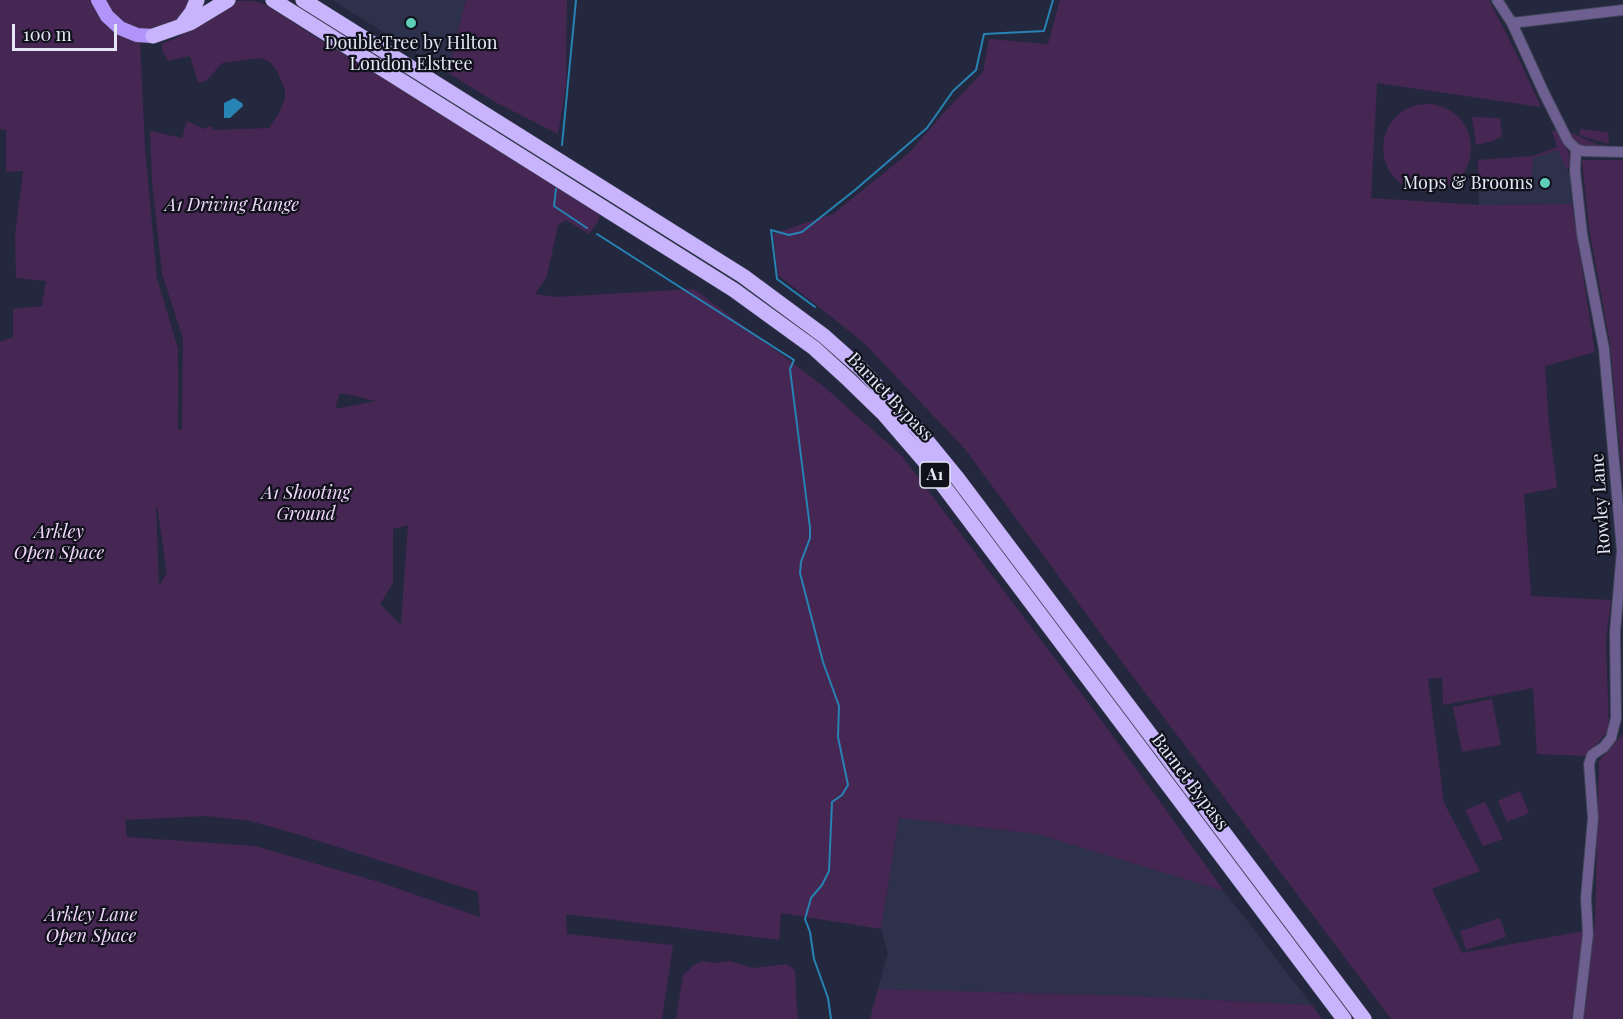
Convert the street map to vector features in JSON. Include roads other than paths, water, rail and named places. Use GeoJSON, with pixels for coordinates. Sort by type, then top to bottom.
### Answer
{"type":"FeatureCollection","features":[{"type":"Feature","properties":{"kind":"highway"},"geometry":{"type":"LineString","coordinates":[[182,25],[192,12],[197,0]]}},
{"type":"Feature","properties":{"kind":"highway"},"geometry":{"type":"LineString","coordinates":[[153,36],[190,23],[228,0]]}},
{"type":"Feature","properties":{"kind":"highway","name":"Barnet Bypass"},"geometry":{"type":"LineString","coordinates":[[273,0],[734,290],[814,348],[849,380],[884,414],[927,464],[1344,1019]]}},
{"type":"Feature","properties":{"kind":"highway","name":"Barnet Bypass"},"geometry":{"type":"LineString","coordinates":[[303,0],[742,276],[824,336],[861,369],[895,403],[951,470],[1364,1019]]}},
{"type":"Feature","properties":{"kind":"main road"},"geometry":{"type":"LineString","coordinates":[[98,0],[107,16],[120,28],[137,35],[153,36]]}},
{"type":"Feature","properties":{"kind":"street"},"geometry":{"type":"LineString","coordinates":[[1497,0],[1512,23],[1568,141],[1583,152],[1623,152]]}},
{"type":"Feature","properties":{"kind":"street"},"geometry":{"type":"LineString","coordinates":[[1512,23],[1623,10]]}},
{"type":"Feature","properties":{"kind":"street","name":"Rowley Lane"},"geometry":{"type":"LineString","coordinates":[[1576,149],[1575,171],[1582,234],[1604,349],[1622,551],[1615,632],[1616,718],[1611,738],[1593,755],[1589,764],[1593,818],[1586,898],[1588,934],[1578,1019]]}},
{"type":"Feature","properties":{"kind":"water"},"geometry":{"type":"Polygon","coordinates":[[[234,98],[243,106],[230,118],[224,118],[224,103],[234,98]]]}},
{"type":"Feature","properties":{"kind":"waterway"},"geometry":{"type":"LineString","coordinates":[[562,145],[576,0]]}},
{"type":"Feature","properties":{"kind":"waterway"},"geometry":{"type":"LineString","coordinates":[[815,307],[777,279],[771,230],[789,235],[802,232],[855,190],[927,128],[953,91],[976,70],[984,34],[1044,31],[1053,0]]}},
{"type":"Feature","properties":{"kind":"waterway"},"geometry":{"type":"LineString","coordinates":[[556,189],[554,206],[587,228]]}},
{"type":"Feature","properties":{"kind":"waterway"},"geometry":{"type":"LineString","coordinates":[[597,234],[794,360],[790,369],[810,528],[810,538],[801,562],[800,573],[823,662],[839,706],[838,737],[848,785],[842,795],[832,802],[829,871],[822,885],[811,898],[805,919],[810,932],[814,959],[828,998],[831,1019]]}},
{"type":"Feature","properties":{"kind":"place","name":"DoubleTree by Hilton London Elstree"},"geometry":{"type":"Point","coordinates":[411,23]}},
{"type":"Feature","properties":{"kind":"place","name":"Mops & Brooms"},"geometry":{"type":"Point","coordinates":[1545,183]}},
{"type":"Feature","properties":{"kind":"park label","name":"A1 Driving Range"},"geometry":{"type":"Point","coordinates":[232,205]}},
{"type":"Feature","properties":{"kind":"park label","name":"A1 Shooting Ground"},"geometry":{"type":"Point","coordinates":[306,503]}},
{"type":"Feature","properties":{"kind":"park label","name":"Arkley Open Space"},"geometry":{"type":"Point","coordinates":[59,542]}},
{"type":"Feature","properties":{"kind":"park label","name":"Arkley Lane Open Space"},"geometry":{"type":"Point","coordinates":[91,925]}}]}
